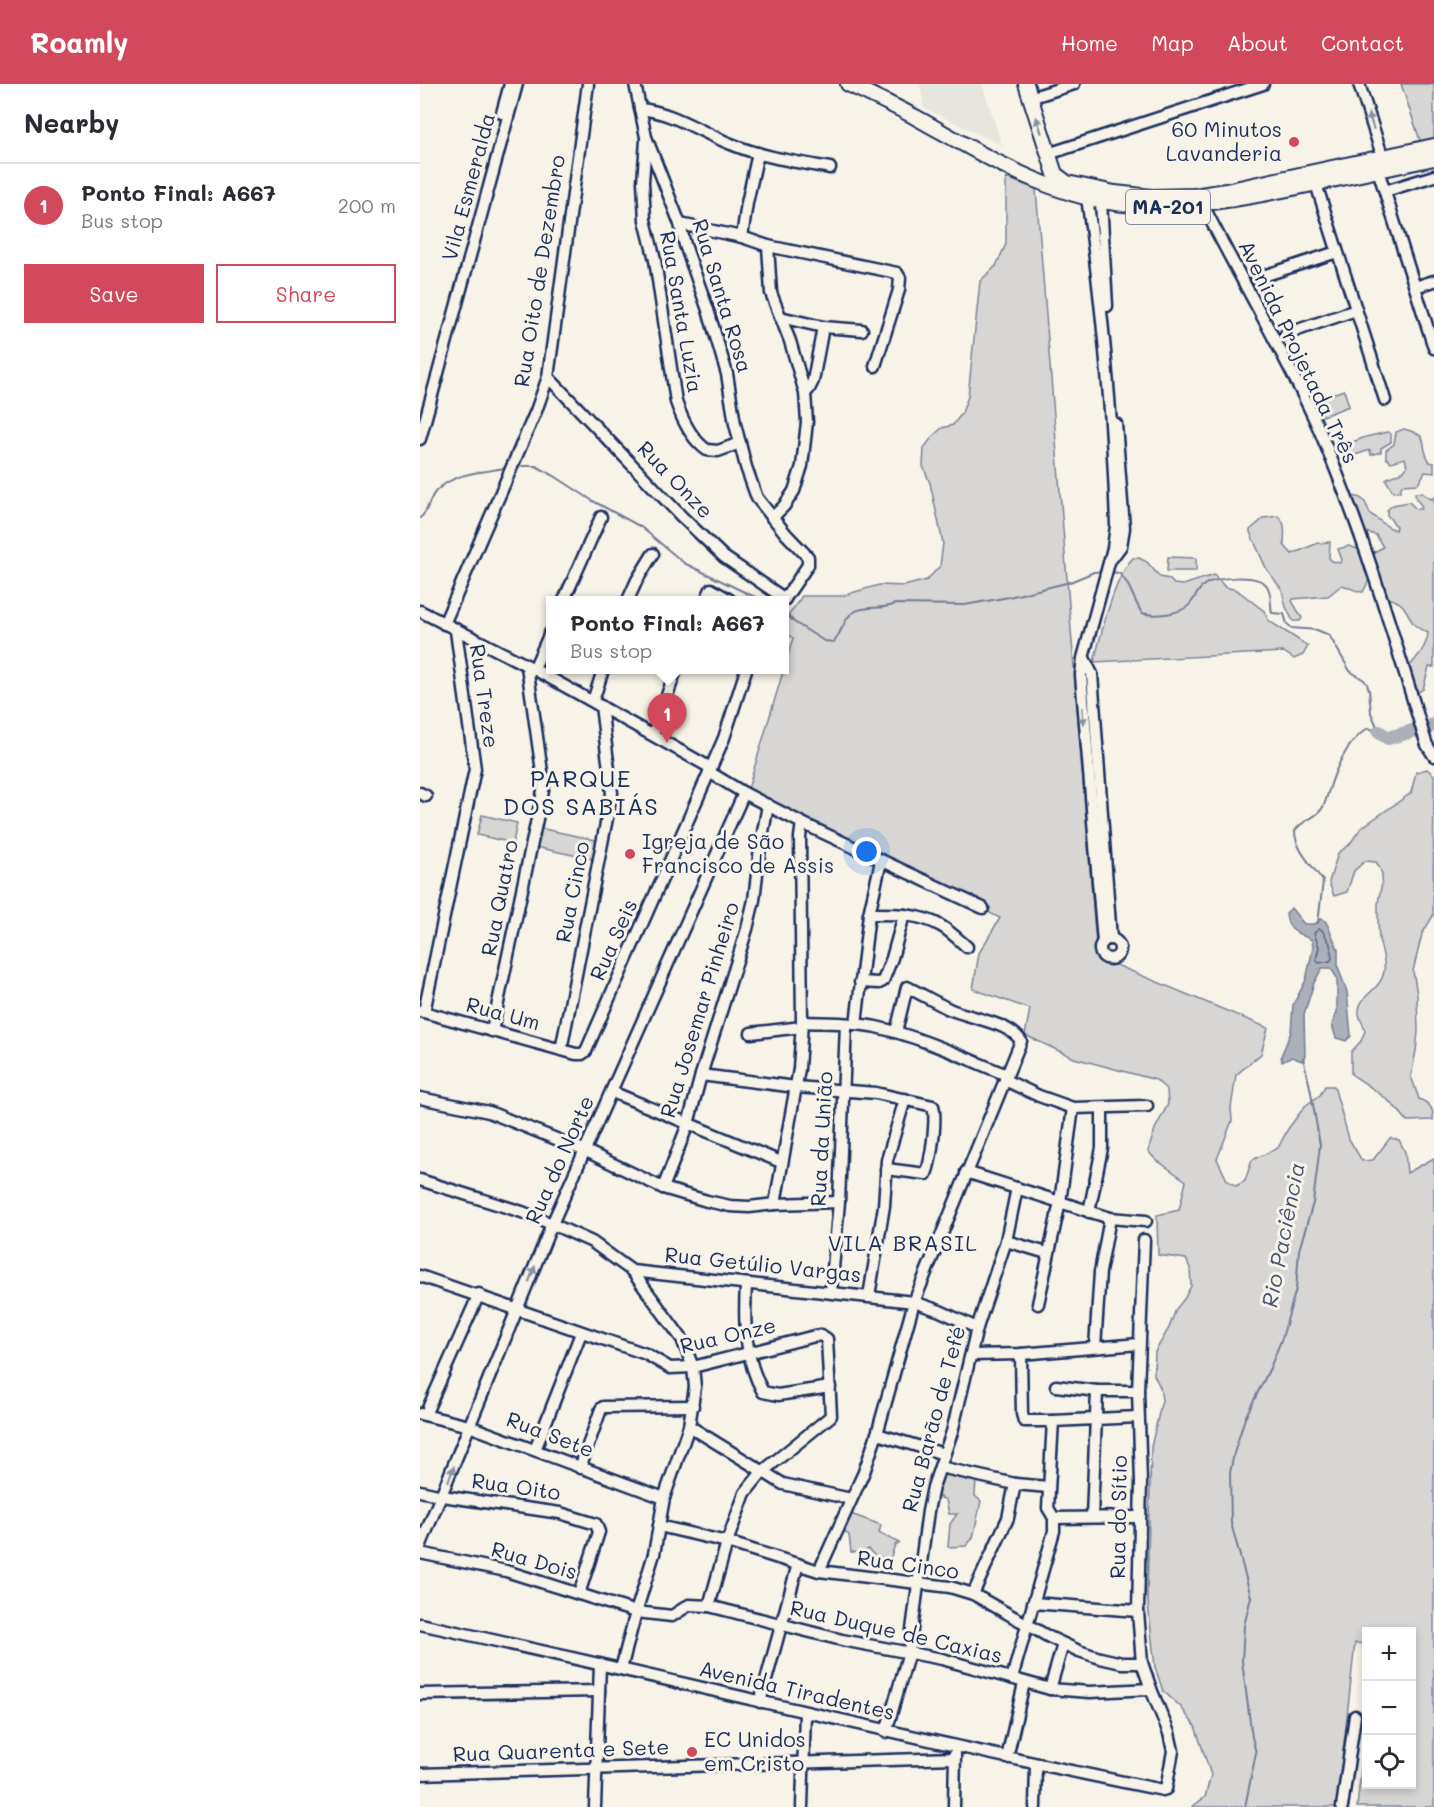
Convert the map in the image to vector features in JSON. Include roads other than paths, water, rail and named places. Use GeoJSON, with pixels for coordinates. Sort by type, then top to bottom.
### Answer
{"type":"FeatureCollection","features":[{"type":"Feature","properties":{"kind":"main road","name":"MA-201"},"geometry":{"type":"LineString","coordinates":[[848,84],[915,117],[1000,164],[1038,181],[1101,201],[1153,207],[1203,205],[1316,184],[1434,146]]}},
{"type":"Feature","properties":{"kind":"main road"},"geometry":{"type":"LineString","coordinates":[[915,117],[1030,169],[1044,171],[1050,160],[1026,84]]}},
{"type":"Feature","properties":{"kind":"main road","name":"MA-201"},"geometry":{"type":"LineString","coordinates":[[1050,160],[1060,179],[1079,186],[1132,195],[1174,197],[1226,191],[1381,164],[1434,158]]}},
{"type":"Feature","properties":{"kind":"street","name":"Vila Esmeralda"},"geometry":{"type":"LineString","coordinates":[[420,438],[503,121],[510,84]]}},
{"type":"Feature","properties":{"kind":"street","name":"Vila Esmeralda"},"geometry":{"type":"LineString","coordinates":[[503,121],[517,84]]}},
{"type":"Feature","properties":{"kind":"street","name":"Rua Oito de Dezembro"},"geometry":{"type":"LineString","coordinates":[[444,624],[536,411],[548,376],[588,84]]}},
{"type":"Feature","properties":{"kind":"street","name":"Rua Santa Rosa"},"geometry":{"type":"LineString","coordinates":[[635,84],[646,137],[680,224],[708,310],[727,375],[740,443],[757,498],[808,557],[808,565],[787,596]]}},
{"type":"Feature","properties":{"kind":"street"},"geometry":{"type":"LineString","coordinates":[[1030,98],[1074,84]]}},
{"type":"Feature","properties":{"kind":"street"},"geometry":{"type":"LineString","coordinates":[[1050,160],[1263,84]]}},
{"type":"Feature","properties":{"kind":"street"},"geometry":{"type":"LineString","coordinates":[[1359,84],[1381,164],[1385,191],[1415,287],[1430,323],[1434,348]]}},
{"type":"Feature","properties":{"kind":"street"},"geometry":{"type":"LineString","coordinates":[[640,109],[665,113],[732,144],[758,153],[830,168]]}},
{"type":"Feature","properties":{"kind":"street","name":"Rua Santa Luzia"},"geometry":{"type":"LineString","coordinates":[[646,137],[643,182],[645,220],[655,260],[676,402],[681,417],[707,450],[718,451],[740,443]]}},
{"type":"Feature","properties":{"kind":"street"},"geometry":{"type":"LineString","coordinates":[[742,237],[758,153]]}},
{"type":"Feature","properties":{"kind":"street"},"geometry":{"type":"LineString","coordinates":[[1385,191],[1434,176]]}},
{"type":"Feature","properties":{"kind":"street"},"geometry":{"type":"LineString","coordinates":[[1316,184],[1385,400]]}},
{"type":"Feature","properties":{"kind":"street"},"geometry":{"type":"LineString","coordinates":[[1087,197],[1101,275]]}},
{"type":"Feature","properties":{"kind":"street"},"geometry":{"type":"LineString","coordinates":[[1101,201],[1101,275],[1115,444],[1116,526],[1109,563],[1083,658],[1081,692],[1107,940]]}},
{"type":"Feature","properties":{"kind":"street","name":"Avenida Projetada Três"},"geometry":{"type":"LineString","coordinates":[[1203,205],[1327,448],[1369,558],[1421,728],[1434,756]]}},
{"type":"Feature","properties":{"kind":"street","name":"Vila Esmeralda"},"geometry":{"type":"LineString","coordinates":[[420,412],[476,223]]}},
{"type":"Feature","properties":{"kind":"street"},"geometry":{"type":"LineString","coordinates":[[680,224],[742,237],[768,246],[897,273],[900,278],[898,290],[875,366]]}},
{"type":"Feature","properties":{"kind":"street"},"geometry":{"type":"LineString","coordinates":[[768,246],[771,293],[790,341],[805,393],[807,422],[802,466],[794,491],[772,518]]}},
{"type":"Feature","properties":{"kind":"street"},"geometry":{"type":"LineString","coordinates":[[1257,278],[1337,252]]}},
{"type":"Feature","properties":{"kind":"street"},"geometry":{"type":"LineString","coordinates":[[1415,287],[1434,281]]}},
{"type":"Feature","properties":{"kind":"street"},"geometry":{"type":"LineString","coordinates":[[1287,334],[1356,310]]}},
{"type":"Feature","properties":{"kind":"street"},"geometry":{"type":"LineString","coordinates":[[780,317],[823,327],[862,330]]}},
{"type":"Feature","properties":{"kind":"street"},"geometry":{"type":"LineString","coordinates":[[805,393],[813,381],[823,327]]}},
{"type":"Feature","properties":{"kind":"street","name":"Rua Onze"},"geometry":{"type":"LineString","coordinates":[[548,376],[682,517],[724,557],[778,596]]}},
{"type":"Feature","properties":{"kind":"street"},"geometry":{"type":"LineString","coordinates":[[566,596],[601,517]]}},
{"type":"Feature","properties":{"kind":"street"},"geometry":{"type":"LineString","coordinates":[[630,596],[653,554]]}},
{"type":"Feature","properties":{"kind":"street"},"geometry":{"type":"LineString","coordinates":[[708,596],[711,589],[723,596]]}},
{"type":"Feature","properties":{"kind":"street"},"geometry":{"type":"LineString","coordinates":[[420,611],[531,668],[653,735],[744,793],[802,823],[983,908]]}},
{"type":"Feature","properties":{"kind":"street","name":"Rua Treze"},"geometry":{"type":"LineString","coordinates":[[422,1012],[475,769],[456,631]]}},
{"type":"Feature","properties":{"kind":"street"},"geometry":{"type":"LineString","coordinates":[[531,668],[546,640]]}},
{"type":"Feature","properties":{"kind":"street","name":"Rua Quatro"},"geometry":{"type":"LineString","coordinates":[[492,1031],[543,786],[531,668]]}},
{"type":"Feature","properties":{"kind":"street"},"geometry":{"type":"LineString","coordinates":[[597,704],[602,674]]}},
{"type":"Feature","properties":{"kind":"street"},"geometry":{"type":"LineString","coordinates":[[653,735],[674,674]]}},
{"type":"Feature","properties":{"kind":"street","name":"Rua Seis"},"geometry":{"type":"LineString","coordinates":[[576,1054],[586,1051],[710,770],[744,674]]}},
{"type":"Feature","properties":{"kind":"street","name":"Rua Cinco"},"geometry":{"type":"LineString","coordinates":[[561,1050],[612,793],[597,704]]}},
{"type":"Feature","properties":{"kind":"street","name":"Rua do Norte"},"geometry":{"type":"LineString","coordinates":[[420,1547],[552,1224],[744,793]]}},
{"type":"Feature","properties":{"kind":"street","name":"Rua Josemar Pinheiro"},"geometry":{"type":"LineString","coordinates":[[663,1188],[688,1124],[747,929],[754,900],[768,805]]}},
{"type":"Feature","properties":{"kind":"street"},"geometry":{"type":"LineString","coordinates":[[775,1204],[796,1087],[802,1024],[800,847],[802,823]]}},
{"type":"Feature","properties":{"kind":"street","name":"Rua da União"},"geometry":{"type":"LineString","coordinates":[[831,1291],[839,1202],[844,1090],[851,1024],[860,982],[869,914],[881,861]]}},
{"type":"Feature","properties":{"kind":"street"},"geometry":{"type":"LineString","coordinates":[[869,914],[904,915],[940,925],[967,947]]}},
{"type":"Feature","properties":{"kind":"street"},"geometry":{"type":"LineString","coordinates":[[860,982],[879,983],[883,981],[904,915]]}},
{"type":"Feature","properties":{"kind":"street"},"geometry":{"type":"LineString","coordinates":[[819,1571],[864,1472],[914,1302],[1020,1044],[1020,1038],[1014,1033],[950,1009],[907,987],[896,1032]]}},
{"type":"Feature","properties":{"kind":"street","name":"Rua Um"},"geometry":{"type":"LineString","coordinates":[[422,1012],[576,1054]]}},
{"type":"Feature","properties":{"kind":"street"},"geometry":{"type":"LineString","coordinates":[[751,1033],[802,1024],[851,1024],[896,1032],[1006,1077],[1040,1096],[1073,1108],[1147,1106]]}},
{"type":"Feature","properties":{"kind":"street"},"geometry":{"type":"LineString","coordinates":[[701,1075],[796,1087],[876,1093],[931,1105],[934,1109],[933,1134],[926,1174],[886,1170]]}},
{"type":"Feature","properties":{"kind":"street"},"geometry":{"type":"LineString","coordinates":[[612,1092],[781,1162]]}},
{"type":"Feature","properties":{"kind":"street"},"geometry":{"type":"LineString","coordinates":[[420,1098],[489,1112],[586,1150],[663,1188],[730,1206],[749,1208],[775,1204],[839,1202]]}},
{"type":"Feature","properties":{"kind":"street"},"geometry":{"type":"LineString","coordinates":[[869,1296],[884,1206],[886,1170],[905,1099]]}},
{"type":"Feature","properties":{"kind":"street"},"geometry":{"type":"LineString","coordinates":[[1038,1304],[1047,1252],[1060,1202],[1073,1108]]}},
{"type":"Feature","properties":{"kind":"street"},"geometry":{"type":"LineString","coordinates":[[1089,1212],[1102,1148],[1102,1108]]}},
{"type":"Feature","properties":{"kind":"street"},"geometry":{"type":"LineString","coordinates":[[966,1172],[1110,1218],[1146,1221]]}},
{"type":"Feature","properties":{"kind":"street","name":"Rua Getúlio Vargas"},"geometry":{"type":"LineString","coordinates":[[420,1180],[552,1224],[592,1242],[632,1270],[914,1302],[977,1328]]}},
{"type":"Feature","properties":{"kind":"street","name":"Rua Barão de Tefé"},"geometry":{"type":"LineString","coordinates":[[886,1732],[909,1652],[928,1511],[952,1432],[977,1328],[1006,1240],[1017,1188]]}},
{"type":"Feature","properties":{"kind":"street"},"geometry":{"type":"LineString","coordinates":[[1095,1347],[1099,1279],[1110,1218]]}},
{"type":"Feature","properties":{"kind":"street"},"geometry":{"type":"LineString","coordinates":[[1006,1240],[1047,1252]]}},
{"type":"Feature","properties":{"kind":"street","name":"Rua do Sítio"},"geometry":{"type":"LineString","coordinates":[[1144,1240],[1138,1391],[1141,1482],[1138,1611],[1142,1663],[1169,1733],[1173,1751],[1166,1789]]}},
{"type":"Feature","properties":{"kind":"street"},"geometry":{"type":"LineString","coordinates":[[621,1669],[654,1554],[664,1498],[689,1426],[695,1387],[693,1367],[682,1339],[632,1270]]}},
{"type":"Feature","properties":{"kind":"street","name":"Rua Onze"},"geometry":{"type":"LineString","coordinates":[[420,1276],[479,1294],[581,1333],[653,1356],[670,1368],[693,1367],[815,1336],[825,1336],[828,1342],[830,1388]]}},
{"type":"Feature","properties":{"kind":"street"},"geometry":{"type":"LineString","coordinates":[[709,1606],[727,1542],[745,1493],[762,1472],[831,1416],[830,1388],[772,1395],[763,1392],[760,1388],[748,1352],[744,1319],[746,1284]]}},
{"type":"Feature","properties":{"kind":"street"},"geometry":{"type":"LineString","coordinates":[[422,1415],[479,1294]]}},
{"type":"Feature","properties":{"kind":"street"},"geometry":{"type":"LineString","coordinates":[[535,1450],[581,1333]]}},
{"type":"Feature","properties":{"kind":"street"},"geometry":{"type":"LineString","coordinates":[[971,1355],[1021,1354],[1139,1344]]}},
{"type":"Feature","properties":{"kind":"street"},"geometry":{"type":"LineString","coordinates":[[1021,1354],[1024,1421],[1138,1417]]}},
{"type":"Feature","properties":{"kind":"street"},"geometry":{"type":"LineString","coordinates":[[1056,1386],[1097,1391],[1138,1391]]}},
{"type":"Feature","properties":{"kind":"street"},"geometry":{"type":"LineString","coordinates":[[1092,1517],[1097,1391]]}},
{"type":"Feature","properties":{"kind":"street"},"geometry":{"type":"LineString","coordinates":[[580,1468],[603,1407],[693,1406]]}},
{"type":"Feature","properties":{"kind":"street","name":"Rua Sete"},"geometry":{"type":"LineString","coordinates":[[422,1415],[469,1426],[664,1498]]}},
{"type":"Feature","properties":{"kind":"street"},"geometry":{"type":"LineString","coordinates":[[1012,1678],[1054,1531],[1054,1518],[1048,1508],[1053,1421]]}},
{"type":"Feature","properties":{"kind":"street"},"geometry":{"type":"LineString","coordinates":[[689,1426],[783,1484],[851,1499]]}},
{"type":"Feature","properties":{"kind":"street"},"geometry":{"type":"LineString","coordinates":[[877,1434],[944,1454]]}},
{"type":"Feature","properties":{"kind":"street"},"geometry":{"type":"LineString","coordinates":[[940,1467],[1015,1484],[1048,1487]]}},
{"type":"Feature","properties":{"kind":"street"},"geometry":{"type":"LineString","coordinates":[[973,1594],[1008,1518],[1015,1484]]}},
{"type":"Feature","properties":{"kind":"street","name":"Rua Oito"},"geometry":{"type":"LineString","coordinates":[[420,1491],[560,1513],[596,1524],[599,1532],[579,1594]]}},
{"type":"Feature","properties":{"kind":"street"},"geometry":{"type":"LineString","coordinates":[[1054,1518],[1139,1517]]}},
{"type":"Feature","properties":{"kind":"street","name":"Rua Cinco"},"geometry":{"type":"LineString","coordinates":[[659,1526],[727,1542],[819,1571],[851,1577],[920,1582],[950,1587],[973,1594],[1063,1644],[1100,1658],[1122,1663],[1142,1663]]}},
{"type":"Feature","properties":{"kind":"street","name":"Rua Dois"},"geometry":{"type":"LineString","coordinates":[[420,1553],[506,1570],[636,1612]]}},
{"type":"Feature","properties":{"kind":"street"},"geometry":{"type":"LineString","coordinates":[[760,1702],[798,1564]]}},
{"type":"Feature","properties":{"kind":"street"},"geometry":{"type":"LineString","coordinates":[[1033,1603],[1138,1611]]}},
{"type":"Feature","properties":{"kind":"street","name":"Rua Duque de Caxias"},"geometry":{"type":"LineString","coordinates":[[636,1612],[672,1616],[689,1605],[709,1606],[781,1626],[978,1668],[1050,1689],[1090,1692],[1151,1689]]}},
{"type":"Feature","properties":{"kind":"street","name":"Avenida Tiradentes"},"geometry":{"type":"LineString","coordinates":[[420,1624],[886,1732],[955,1753],[1007,1758],[1166,1789]]}},
{"type":"Feature","properties":{"kind":"street"},"geometry":{"type":"LineString","coordinates":[[1050,1689],[1063,1644]]}},
{"type":"Feature","properties":{"kind":"street"},"geometry":{"type":"LineString","coordinates":[[595,1807],[600,1664]]}},
{"type":"Feature","properties":{"kind":"street"},"geometry":{"type":"LineString","coordinates":[[1007,1758],[1024,1683]]}},
{"type":"Feature","properties":{"kind":"street"},"geometry":{"type":"LineString","coordinates":[[420,1694],[599,1691]]}},
{"type":"Feature","properties":{"kind":"street"},"geometry":{"type":"LineString","coordinates":[[802,1807],[805,1713]]}},
{"type":"Feature","properties":{"kind":"street"},"geometry":{"type":"LineString","coordinates":[[1342,1807],[1355,1716]]}},
{"type":"Feature","properties":{"kind":"street"},"geometry":{"type":"LineString","coordinates":[[954,1807],[955,1753]]}},
{"type":"Feature","properties":{"kind":"street","name":"Rua Quarenta e Sete"},"geometry":{"type":"LineString","coordinates":[[420,1774],[803,1764],[955,1753]]}},
{"type":"Feature","properties":{"kind":"street"},"geometry":{"type":"LineString","coordinates":[[1035,1807],[1036,1765]]}},
{"type":"Feature","properties":{"kind":"water"},"geometry":{"type":"Polygon","coordinates":[[[1291,908],[1304,924],[1315,924],[1322,918],[1326,922],[1338,949],[1338,967],[1347,992],[1351,1036],[1346,1041],[1336,1038],[1332,1025],[1337,1012],[1337,978],[1331,968],[1322,968],[1314,983],[1304,1014],[1305,1056],[1302,1061],[1292,1057],[1282,1062],[1281,1056],[1291,1032],[1293,1005],[1306,980],[1313,948],[1312,940],[1291,928],[1286,913],[1291,908]]]}},
{"type":"Feature","properties":{"kind":"waterway"},"geometry":{"type":"LineString","coordinates":[[522,466],[536,466],[556,477],[593,501],[641,527],[684,563],[753,596]]}},
{"type":"Feature","properties":{"kind":"waterway"},"geometry":{"type":"LineString","coordinates":[[420,518],[431,498],[443,485],[460,476],[506,468]]}},
{"type":"Feature","properties":{"kind":"waterway"},"geometry":{"type":"LineString","coordinates":[[789,616],[824,641],[834,642],[849,616],[858,610],[895,604],[965,605],[1009,597],[1104,571]]}},
{"type":"Feature","properties":{"kind":"waterway"},"geometry":{"type":"LineString","coordinates":[[1110,572],[1119,573],[1123,577],[1142,613],[1153,615],[1181,610],[1190,604],[1202,587],[1209,582],[1226,578],[1246,578],[1262,582],[1270,592],[1272,613],[1284,614],[1287,624],[1292,628],[1317,630],[1329,635],[1350,671],[1367,684],[1371,713],[1379,731]]}},
{"type":"Feature","properties":{"kind":"waterway","name":"Rio Paciência"},"geometry":{"type":"LineString","coordinates":[[1379,732],[1388,738],[1434,725]]}},
{"type":"Feature","properties":{"kind":"waterway","name":"Rio Paciência"},"geometry":{"type":"LineString","coordinates":[[1318,923],[1323,881],[1301,851],[1295,831],[1323,807],[1339,764],[1354,740],[1368,728],[1379,732]]}},
{"type":"Feature","properties":{"kind":"waterway","name":"Rio Paciência"},"geometry":{"type":"LineString","coordinates":[[1245,1807],[1256,1753],[1242,1661],[1244,1626],[1251,1597],[1231,1523],[1230,1473],[1245,1418],[1282,1338],[1296,1289],[1299,1250],[1313,1203],[1320,1145],[1303,1058]]}},
{"type":"Feature","properties":{"kind":"place","name":"60 Minutos Lavanderia"},"geometry":{"type":"Point","coordinates":[1294,142]}},
{"type":"Feature","properties":{"kind":"place","name":"Ponto Final: A667"},"geometry":{"type":"Point","coordinates":[667,743]}},
{"type":"Feature","properties":{"kind":"place","name":"Igreja de São Francisco de Assis"},"geometry":{"type":"Point","coordinates":[630,854]}},
{"type":"Feature","properties":{"kind":"place","name":"EC Unidos em Cristo"},"geometry":{"type":"Point","coordinates":[692,1752]}},
{"type":"Feature","properties":{"kind":"district","name":"PARQUE DOS SABIÁS"},"geometry":{"type":"Point","coordinates":[581,793]}},
{"type":"Feature","properties":{"kind":"district","name":"VILA BRASIL"},"geometry":{"type":"Point","coordinates":[903,1243]}}]}
